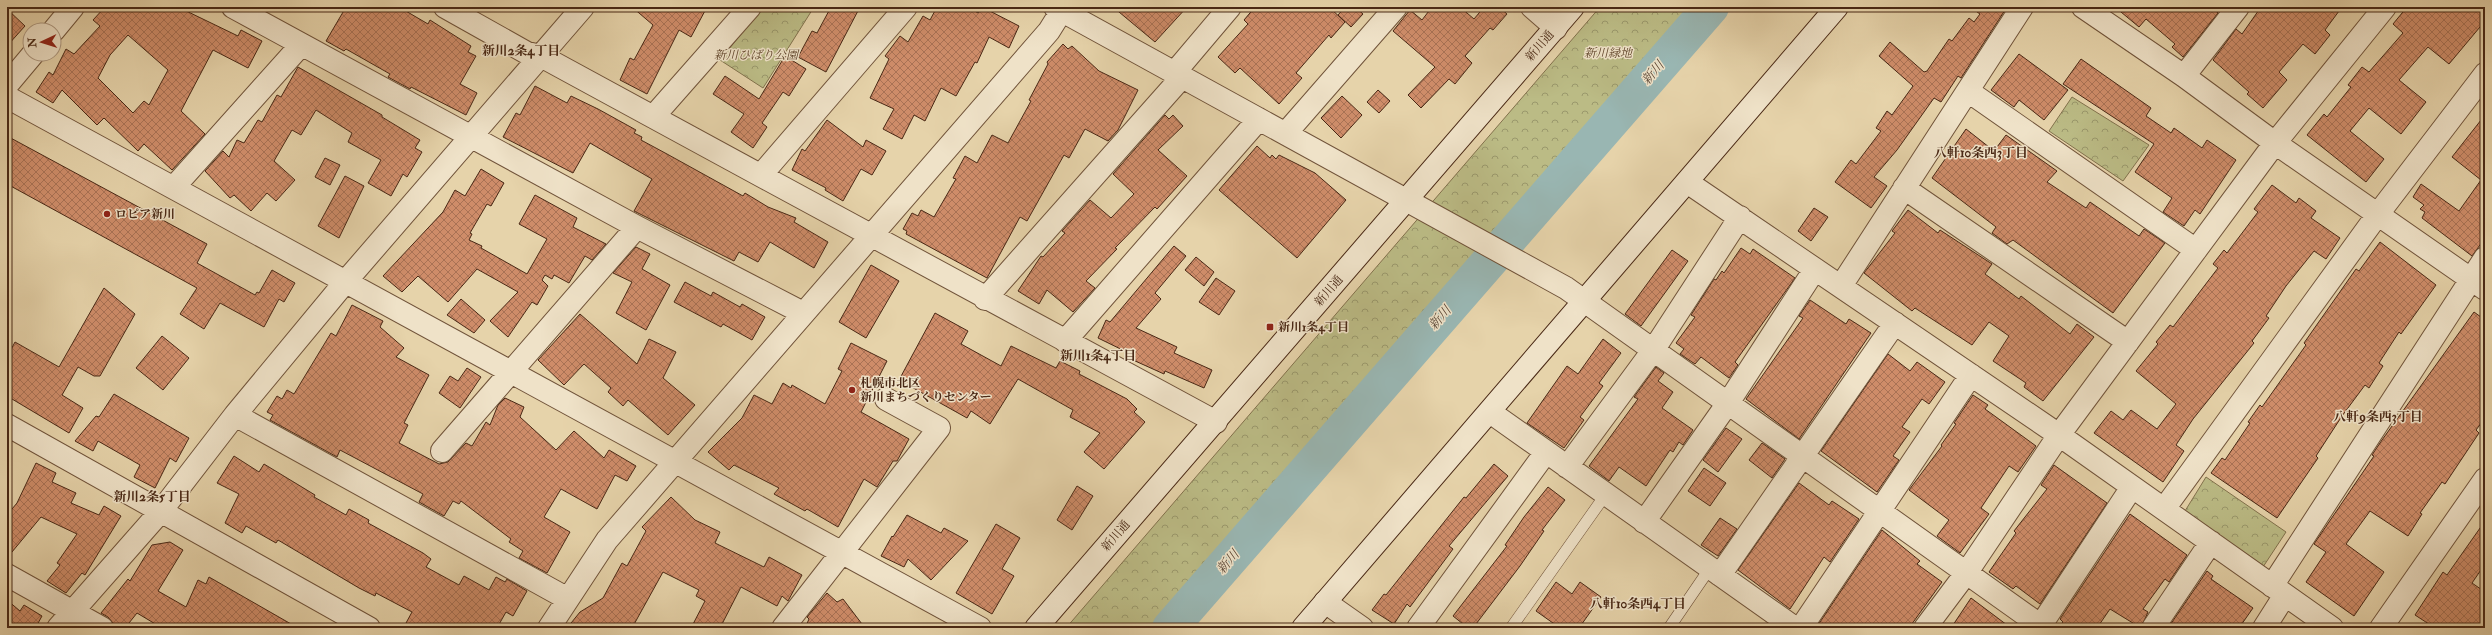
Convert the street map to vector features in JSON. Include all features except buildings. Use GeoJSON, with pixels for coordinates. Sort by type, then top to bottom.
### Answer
{"type":"FeatureCollection","features":[{"type":"Feature","properties":{"kind":"street"},"geometry":{"type":"LineString","coordinates":[[61,22],[73,7]]}},
{"type":"Feature","properties":{"kind":"street"},"geometry":{"type":"LineString","coordinates":[[233,7],[470,138],[803,313]]}},
{"type":"Feature","properties":{"kind":"street"},"geometry":{"type":"LineString","coordinates":[[445,7],[527,53],[541,56],[761,174],[871,234],[985,299],[1216,422]]}},
{"type":"Feature","properties":{"kind":"street"},"geometry":{"type":"LineString","coordinates":[[58,628],[161,511],[235,415],[346,281],[583,7]]}},
{"type":"Feature","properties":{"kind":"street"},"geometry":{"type":"LineString","coordinates":[[653,116],[750,7]]}},
{"type":"Feature","properties":{"kind":"street"},"geometry":{"type":"LineString","coordinates":[[761,174],[906,7]]}},
{"type":"Feature","properties":{"kind":"street"},"geometry":{"type":"LineString","coordinates":[[985,299],[1179,74],[1230,7]]}},
{"type":"Feature","properties":{"kind":"street"},"geometry":{"type":"LineString","coordinates":[[1286,133],[1396,7]]}},
{"type":"Feature","properties":{"kind":"street"},"geometry":{"type":"LineString","coordinates":[[1532,7],[1556,28]]}},
{"type":"Feature","properties":{"kind":"street","name":"新川通"},"geometry":{"type":"LineString","coordinates":[[1036,628],[1216,422],[1573,7]]}},
{"type":"Feature","properties":{"kind":"street"},"geometry":{"type":"LineString","coordinates":[[1303,628],[1586,301],[1836,7]]}},
{"type":"Feature","properties":{"kind":"street"},"geometry":{"type":"LineString","coordinates":[[1841,286],[2022,7]]}},
{"type":"Feature","properties":{"kind":"street"},"geometry":{"type":"LineString","coordinates":[[2083,7],[2110,14],[2184,76],[2275,143],[2477,284]]}},
{"type":"Feature","properties":{"kind":"street"},"geometry":{"type":"LineString","coordinates":[[2184,76],[2238,7]]}},
{"type":"Feature","properties":{"kind":"street"},"geometry":{"type":"LineString","coordinates":[[1925,628],[1967,572],[2059,435],[2275,143],[2385,7]]}},
{"type":"Feature","properties":{"kind":"street"},"geometry":{"type":"LineString","coordinates":[[549,628],[607,540],[871,234],[1049,31],[1060,8],[1566,288],[1654,349],[1802,457],[1967,572],[2041,627],[2132,487]]}},
{"type":"Feature","properties":{"kind":"street"},"geometry":{"type":"LineString","coordinates":[[174,187],[301,45]]}},
{"type":"Feature","properties":{"kind":"street"},"geometry":{"type":"LineString","coordinates":[[2164,509],[2378,214],[2485,74]]}},
{"type":"Feature","properties":{"kind":"street"},"geometry":{"type":"LineString","coordinates":[[1968,91],[2196,250]]}},
{"type":"Feature","properties":{"kind":"street"},"geometry":{"type":"LineString","coordinates":[[7,97],[676,460],[980,628]]}},
{"type":"Feature","properties":{"kind":"street"},"geometry":{"type":"LineString","coordinates":[[1065,341],[1259,119]]}},
{"type":"Feature","properties":{"kind":"street"},"geometry":{"type":"LineString","coordinates":[[1687,182],[2059,435],[2332,628]]}},
{"type":"Feature","properties":{"kind":"street"},"geometry":{"type":"LineString","coordinates":[[1904,188],[2128,342]]}},
{"type":"Feature","properties":{"kind":"street"},"geometry":{"type":"LineString","coordinates":[[1568,467],[1654,349],[1740,217]]}},
{"type":"Feature","properties":{"kind":"street"},"geometry":{"type":"LineString","coordinates":[[442,451],[637,227]]}},
{"type":"Feature","properties":{"kind":"street"},"geometry":{"type":"LineString","coordinates":[[2264,628],[2279,590],[2477,284],[2485,258]]}},
{"type":"Feature","properties":{"kind":"street"},"geometry":{"type":"LineString","coordinates":[[1644,522],[1728,403],[1815,268]]}},
{"type":"Feature","properties":{"kind":"street"},"geometry":{"type":"LineString","coordinates":[[1715,571],[1802,457],[1894,323]]}},
{"type":"Feature","properties":{"kind":"street"},"geometry":{"type":"LineString","coordinates":[[1800,628],[1881,511],[1971,375]]}},
{"type":"Feature","properties":{"kind":"street"},"geometry":{"type":"LineString","coordinates":[[783,628],[940,428],[886,399]]}},
{"type":"Feature","properties":{"kind":"street"},"geometry":{"type":"LineString","coordinates":[[1490,412],[1795,628]]}},
{"type":"Feature","properties":{"kind":"street"},"geometry":{"type":"LineString","coordinates":[[235,415],[568,599]]}},
{"type":"Feature","properties":{"kind":"street"},"geometry":{"type":"LineString","coordinates":[[7,425],[369,628]]}},
{"type":"Feature","properties":{"kind":"street"},"geometry":{"type":"LineString","coordinates":[[1418,628],[1546,452]]}},
{"type":"Feature","properties":{"kind":"street"},"geometry":{"type":"LineString","coordinates":[[2381,628],[2485,479]]}},
{"type":"Feature","properties":{"kind":"street"},"geometry":{"type":"LineString","coordinates":[[2153,628],[2211,542]]}},
{"type":"Feature","properties":{"kind":"street"},"geometry":{"type":"LineString","coordinates":[[7,575],[102,628]]}},
{"type":"Feature","properties":{"kind":"street"},"geometry":{"type":"LineString","coordinates":[[1325,602],[1362,628]]}},
{"type":"Feature","properties":{"kind":"lane"},"geometry":{"type":"LineString","coordinates":[[1511,628],[1606,494]]}},
{"type":"Feature","properties":{"kind":"lane"},"geometry":{"type":"LineString","coordinates":[[1669,628],[1715,571]]}},
{"type":"Feature","properties":{"kind":"green space","name":"新川ひばり公園"},"geometry":{"type":"Polygon","coordinates":[[[763,7],[814,7],[763,88],[720,60],[763,7]]]}},
{"type":"Feature","properties":{"kind":"green space","name":"新川緑地"},"geometry":{"type":"Polygon","coordinates":[[[1600,7],[1695,7],[1156,628],[1066,628],[1600,7]]]}},
{"type":"Feature","properties":{"kind":"green space"},"geometry":{"type":"Polygon","coordinates":[[[2072,97],[2149,145],[2123,181],[2049,131],[2072,97]]]}},
{"type":"Feature","properties":{"kind":"green space"},"geometry":{"type":"Polygon","coordinates":[[[2206,477],[2286,532],[2263,567],[2185,511],[2206,477]]]}},
{"type":"Feature","properties":{"kind":"waterway","name":"新川"},"geometry":{"type":"LineString","coordinates":[[1170,628],[1711,7]]}},
{"type":"Feature","properties":{"kind":"place","name":"ロピア新川"},"geometry":{"type":"Point","coordinates":[107,214]}},
{"type":"Feature","properties":{"kind":"place","name":"新川1条4丁目"},"geometry":{"type":"Point","coordinates":[1270,327]}},
{"type":"Feature","properties":{"kind":"place","name":"札幌市北区 新川まちづくりセンター"},"geometry":{"type":"Point","coordinates":[852,390]}},
{"type":"Feature","properties":{"kind":"district","name":"新川2条4丁目"},"geometry":{"type":"Point","coordinates":[521,51]}},
{"type":"Feature","properties":{"kind":"district","name":"八軒10条西3丁目"},"geometry":{"type":"Point","coordinates":[1981,153]}},
{"type":"Feature","properties":{"kind":"district","name":"新川1条4丁目"},"geometry":{"type":"Point","coordinates":[1098,356]}},
{"type":"Feature","properties":{"kind":"district","name":"八軒9条西3丁目"},"geometry":{"type":"Point","coordinates":[2378,417]}},
{"type":"Feature","properties":{"kind":"district","name":"新川2条5丁目"},"geometry":{"type":"Point","coordinates":[152,497]}},
{"type":"Feature","properties":{"kind":"district","name":"八軒10条西4丁目"},"geometry":{"type":"Point","coordinates":[1638,604]}}]}
